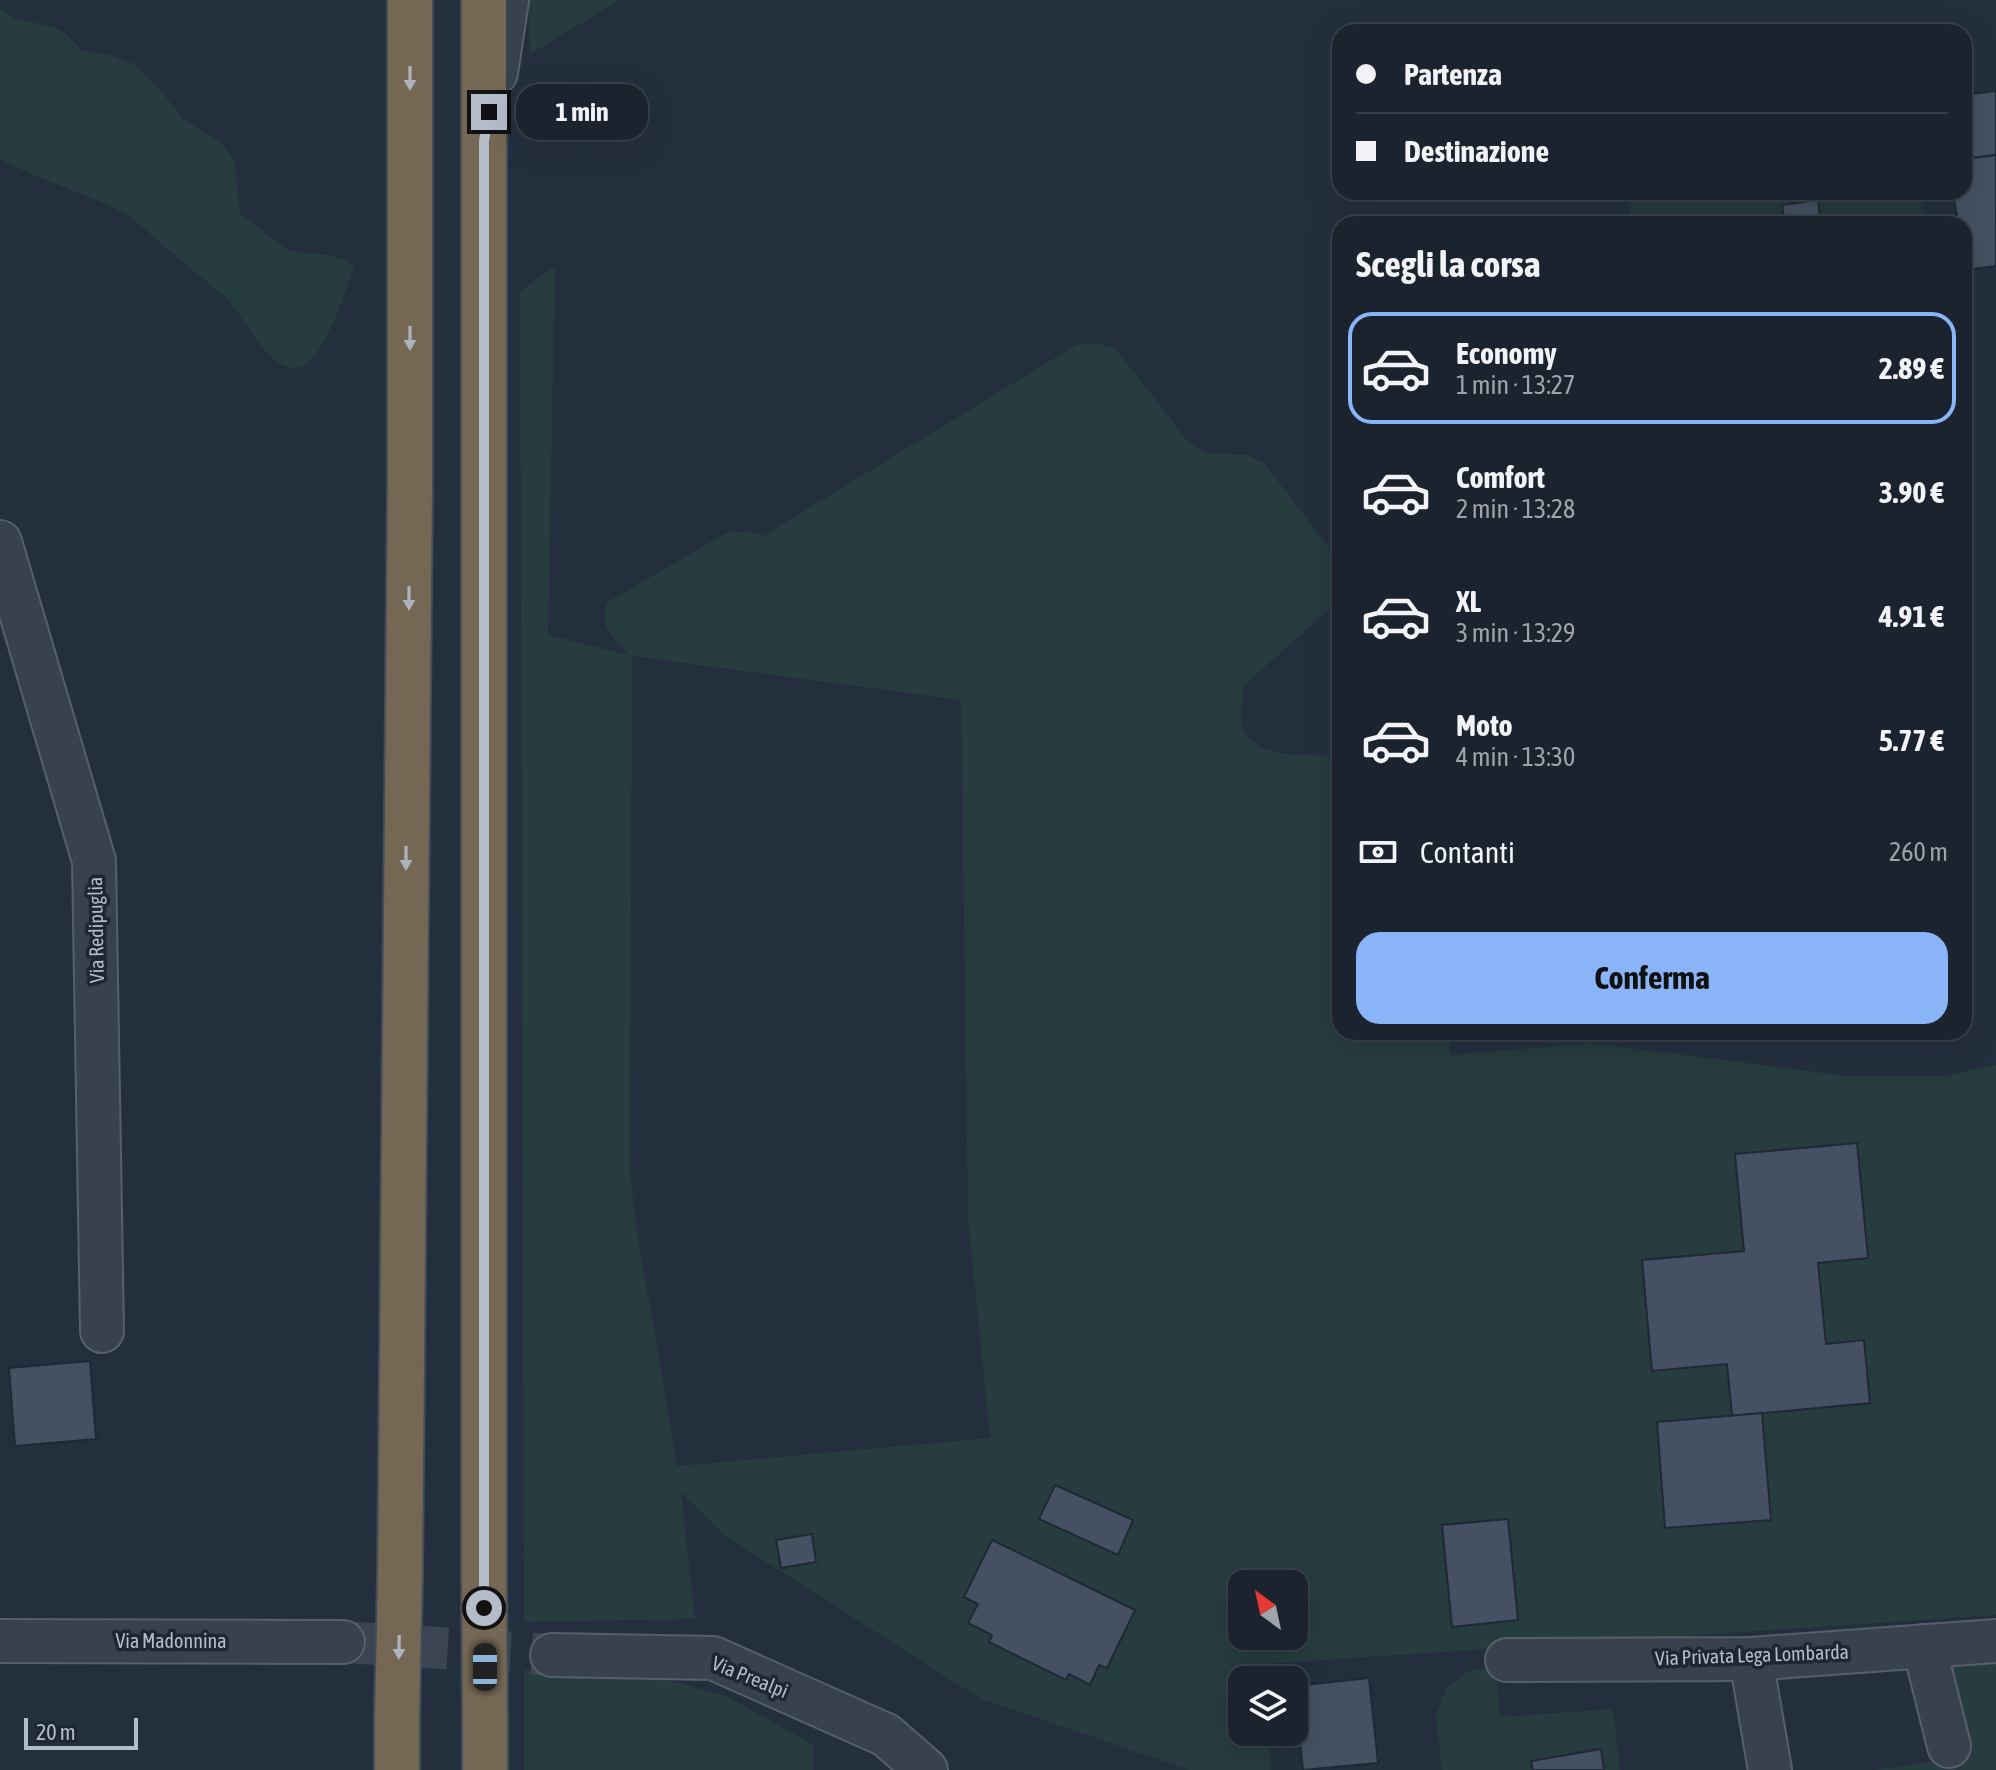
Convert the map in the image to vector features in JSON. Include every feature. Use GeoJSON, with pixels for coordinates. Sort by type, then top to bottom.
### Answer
{"type":"FeatureCollection","features":[{"type":"Feature","properties":{"kind":"highway"},"geometry":{"type":"LineString","coordinates":[[397,1770],[410,481],[410,0]]}},
{"type":"Feature","properties":{"kind":"highway"},"geometry":{"type":"LineString","coordinates":[[484,0],[485,1770]]}},
{"type":"Feature","properties":{"kind":"street"},"geometry":{"type":"LineString","coordinates":[[484,141],[507,0]]}},
{"type":"Feature","properties":{"kind":"street","name":"Via Redipuglia"},"geometry":{"type":"LineString","coordinates":[[0,542],[94,861],[102,1331]]}},
{"type":"Feature","properties":{"kind":"street","name":"Via Madonnina"},"geometry":{"type":"LineString","coordinates":[[0,1641],[343,1642]]}},
{"type":"Feature","properties":{"kind":"street","name":"Via Privata Lega Lombarda"},"geometry":{"type":"LineString","coordinates":[[1507,1660],[1751,1659],[1996,1641]]}},
{"type":"Feature","properties":{"kind":"street"},"geometry":{"type":"LineString","coordinates":[[1924,1646],[1949,1746]]}},
{"type":"Feature","properties":{"kind":"street","name":"Via Prealpi"},"geometry":{"type":"LineString","coordinates":[[552,1655],[713,1658],[886,1735],[926,1770]]}},
{"type":"Feature","properties":{"kind":"street"},"geometry":{"type":"LineString","coordinates":[[1751,1659],[1770,1770]]}},
{"type":"Feature","properties":{"kind":"green space"},"geometry":{"type":"Polygon","coordinates":[[[528,0],[620,0],[530,54],[528,0]]]}},
{"type":"Feature","properties":{"kind":"green space"},"geometry":{"type":"Polygon","coordinates":[[[0,9],[14,18],[65,33],[82,50],[110,55],[134,64],[183,119],[222,143],[235,164],[240,215],[285,248],[334,256],[354,267],[326,338],[309,362],[300,367],[289,367],[278,362],[223,295],[130,217],[0,159],[0,9]]]}},
{"type":"Feature","properties":{"kind":"green space"},"geometry":{"type":"Polygon","coordinates":[[[1627,200],[1922,200],[1925,216],[1631,216],[1627,200]]]}},
{"type":"Feature","properties":{"kind":"green space"},"geometry":{"type":"Polygon","coordinates":[[[555,266],[548,635],[629,655],[606,627],[606,603],[726,533],[749,531],[763,536],[1076,345],[1096,343],[1116,349],[1190,444],[1209,453],[1246,455],[1264,463],[1332,552],[1332,607],[1244,685],[1241,713],[1243,728],[1250,739],[1260,746],[1286,754],[1332,755],[1332,1040],[1449,1040],[1451,1055],[1591,1043],[1848,1076],[1945,1076],[1996,1065],[1996,1615],[1228,1666],[1228,1746],[1269,1746],[1271,1770],[1190,1770],[981,1699],[727,1537],[681,1492],[695,1619],[524,1622],[520,291],[555,266]],[[632,656],[630,1172],[636,1225],[677,1466],[990,1438],[968,1218],[961,700],[632,656]]]}},
{"type":"Feature","properties":{"kind":"green space"},"geometry":{"type":"Polygon","coordinates":[[[1996,1663],[1996,1770],[1876,1770],[1964,1756],[1944,1668],[1996,1663]]]}},
{"type":"Feature","properties":{"kind":"green space"},"geometry":{"type":"Polygon","coordinates":[[[1496,1667],[1500,1717],[1613,1709],[1620,1770],[1442,1770],[1436,1715],[1446,1689],[1468,1671],[1496,1667]]]}},
{"type":"Feature","properties":{"kind":"green space"},"geometry":{"type":"Polygon","coordinates":[[[524,1670],[649,1675],[726,1696],[814,1745],[813,1770],[524,1770],[524,1670]]]}},
{"type":"Feature","properties":{"kind":"building"},"geometry":{"type":"Polygon","coordinates":[[[1996,91],[1996,155],[1972,158],[1972,94],[1996,91]]]}},
{"type":"Feature","properties":{"kind":"building"},"geometry":{"type":"Polygon","coordinates":[[[1996,155],[1996,266],[1972,269],[1972,216],[1957,216],[1954,200],[1972,200],[1972,158],[1996,155]]]}},
{"type":"Feature","properties":{"kind":"building"},"geometry":{"type":"Polygon","coordinates":[[[1818,200],[1820,216],[1784,216],[1782,205],[1818,200]]]}},
{"type":"Feature","properties":{"kind":"building"},"geometry":{"type":"Polygon","coordinates":[[[1857,1143],[1868,1258],[1818,1263],[1826,1344],[1864,1340],[1870,1403],[1732,1416],[1727,1364],[1652,1371],[1642,1260],[1744,1251],[1735,1154],[1857,1143]]]}},
{"type":"Feature","properties":{"kind":"building"},"geometry":{"type":"Polygon","coordinates":[[[90,1361],[96,1439],[15,1446],[9,1368],[90,1361]]]}},
{"type":"Feature","properties":{"kind":"building"},"geometry":{"type":"Polygon","coordinates":[[[1762,1413],[1771,1520],[1665,1528],[1657,1422],[1762,1413]]]}},
{"type":"Feature","properties":{"kind":"building"},"geometry":{"type":"Polygon","coordinates":[[[1055,1485],[1133,1520],[1118,1555],[1039,1519],[1055,1485]]]}},
{"type":"Feature","properties":{"kind":"building"},"geometry":{"type":"Polygon","coordinates":[[[1508,1519],[1518,1620],[1452,1627],[1442,1525],[1508,1519]]]}},
{"type":"Feature","properties":{"kind":"building"},"geometry":{"type":"Polygon","coordinates":[[[812,1534],[816,1562],[781,1568],[776,1540],[812,1534]]]}},
{"type":"Feature","properties":{"kind":"building"},"geometry":{"type":"Polygon","coordinates":[[[992,1540],[1135,1610],[1107,1668],[1099,1665],[1090,1685],[1069,1674],[1066,1680],[989,1642],[992,1635],[968,1623],[978,1604],[964,1597],[992,1540]]]}},
{"type":"Feature","properties":{"kind":"building"},"geometry":{"type":"Polygon","coordinates":[[[1369,1678],[1378,1763],[1303,1770],[1300,1746],[1308,1746],[1308,1685],[1369,1678]]]}},
{"type":"Feature","properties":{"kind":"building"},"geometry":{"type":"Polygon","coordinates":[[[1601,1749],[1604,1770],[1533,1770],[1531,1761],[1601,1749]]]}},
{"type":"Feature","properties":{"kind":"tunnel"},"geometry":{"type":"LineString","coordinates":[[343,1642],[552,1655]]}},
{"type":"Feature","properties":{"kind":"route"},"geometry":{"type":"LineString","coordinates":[[484,1608],[484,141],[489,112]]}}]}
